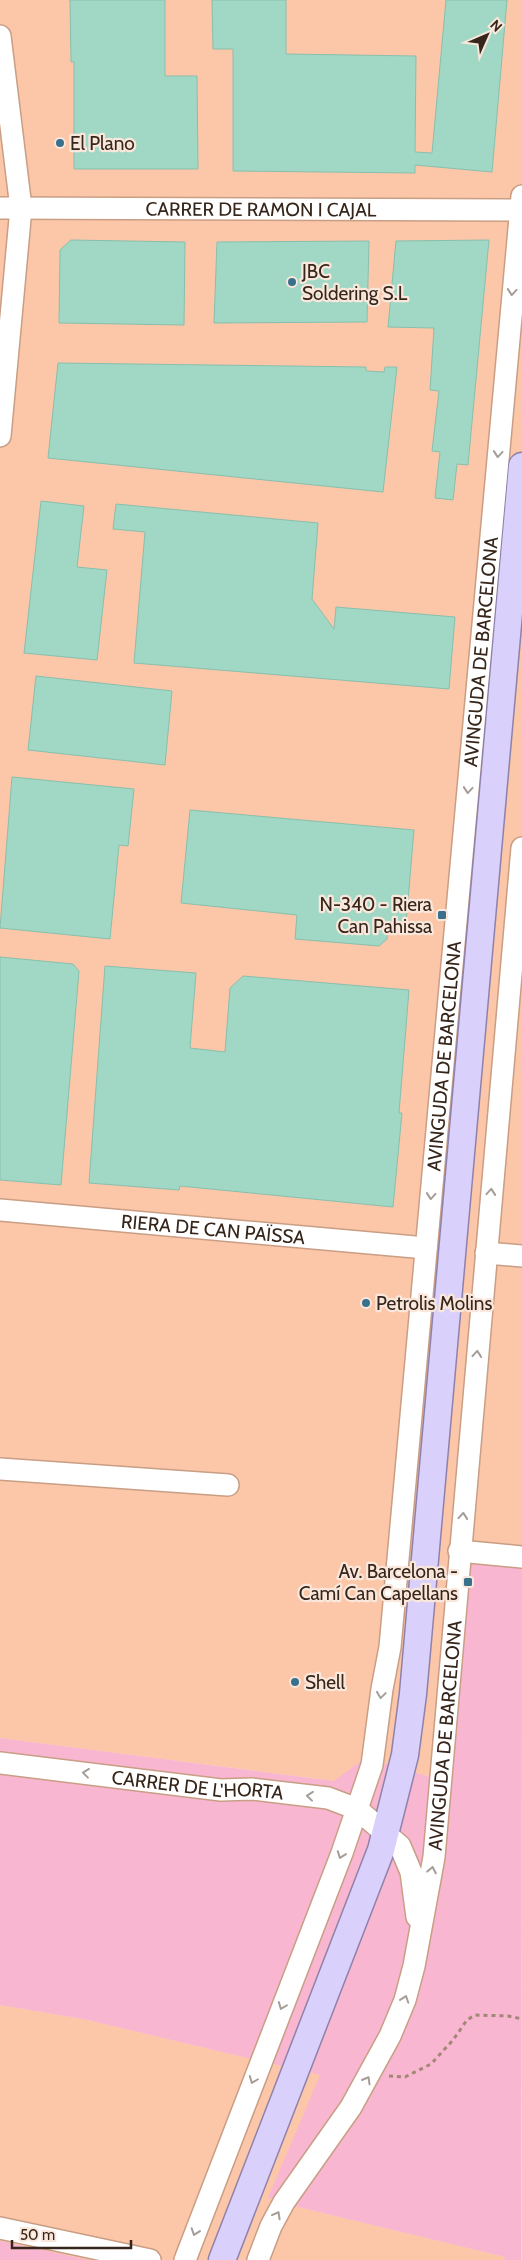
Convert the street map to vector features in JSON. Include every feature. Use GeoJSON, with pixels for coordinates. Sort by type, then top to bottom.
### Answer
{"type":"FeatureCollection","features":[{"type":"Feature","properties":{"kind":"main road","name":"AVINGUDA DE BARCELONA"},"geometry":{"type":"LineString","coordinates":[[222,2260],[386,1833],[405,1755],[427,1534],[522,466]]}},
{"type":"Feature","properties":{"kind":"street"},"geometry":{"type":"LineString","coordinates":[[0,36],[10,208],[0,436]]}},
{"type":"Feature","properties":{"kind":"street","name":"CARRER DE RAMON I CAJAL"},"geometry":{"type":"LineString","coordinates":[[10,208],[522,205]]}},
{"type":"Feature","properties":{"kind":"street","name":"AVINGUDA DE BARCELONA"},"geometry":{"type":"LineString","coordinates":[[185,2260],[357,1809],[372,1764],[382,1689],[390,1647],[522,205]]}},
{"type":"Feature","properties":{"kind":"street","name":"AVINGUDA DE BARCELONA"},"geometry":{"type":"LineString","coordinates":[[258,2260],[271,2226],[284,2202],[351,2107],[386,2044],[405,2000],[420,1935],[434,1857],[486,1253],[520,901],[522,848]]}},
{"type":"Feature","properties":{"kind":"street","name":"RIERA DE CAN PAÏSSA"},"geometry":{"type":"LineString","coordinates":[[0,1210],[426,1248]]}},
{"type":"Feature","properties":{"kind":"street"},"geometry":{"type":"LineString","coordinates":[[486,1253],[522,1256]]}},
{"type":"Feature","properties":{"kind":"street"},"geometry":{"type":"LineString","coordinates":[[0,1469],[228,1485]]}},
{"type":"Feature","properties":{"kind":"street","name":"AVINGUDA DE BARCELONA"},"geometry":{"type":"LineString","coordinates":[[390,1647],[427,1534]]}},
{"type":"Feature","properties":{"kind":"street"},"geometry":{"type":"LineString","coordinates":[[460,1551],[522,1557]]}},
{"type":"Feature","properties":{"kind":"street","name":"CARRER DE L'HORTA"},"geometry":{"type":"LineString","coordinates":[[0,1763],[221,1790],[252,1789],[328,1798],[357,1809],[386,1833]]}},
{"type":"Feature","properties":{"kind":"street","name":"AVINGUDA DE BARCELONA"},"geometry":{"type":"LineString","coordinates":[[386,1833],[400,1846],[411,1872],[420,1935]]}},
{"type":"Feature","properties":{"kind":"street"},"geometry":{"type":"LineString","coordinates":[[0,2228],[150,2260]]}},
{"type":"Feature","properties":{"kind":"path"},"geometry":{"type":"LineString","coordinates":[[371,2074],[405,2078],[431,2064],[453,2040],[467,2020],[475,2015],[508,2016],[522,2019]]}},
{"type":"Feature","properties":{"kind":"shaded area"},"geometry":{"type":"Polygon","coordinates":[[[0,0],[522,0],[522,1567],[451,1783],[365,1758],[335,1781],[0,1738],[0,0]]]}},
{"type":"Feature","properties":{"kind":"shaded area"},"geometry":{"type":"Polygon","coordinates":[[[467,1563],[522,1567],[521,2260],[504,2260],[505,2257],[268,2198],[320,2075],[83,2019],[0,2005],[0,1738],[334,1781],[365,1758],[451,1783],[467,1563]]]}},
{"type":"Feature","properties":{"kind":"shaded area"},"geometry":{"type":"Polygon","coordinates":[[[0,2005],[83,2019],[320,2075],[298,2207],[505,2257],[504,2260],[0,2260],[0,2005]]]}},
{"type":"Feature","properties":{"kind":"shaded area"},"geometry":{"type":"Polygon","coordinates":[[[0,2241],[89,2260],[0,2260],[0,2241]]]}},
{"type":"Feature","properties":{"kind":"building"},"geometry":{"type":"Polygon","coordinates":[[[70,0],[165,0],[165,76],[197,76],[198,169],[74,169],[74,62],[71,62],[70,0]]]}},
{"type":"Feature","properties":{"kind":"building"},"geometry":{"type":"Polygon","coordinates":[[[212,0],[286,0],[286,54],[416,56],[415,152],[432,153],[446,0],[507,0],[492,172],[415,165],[415,173],[233,171],[233,49],[213,49],[212,0]]]}},
{"type":"Feature","properties":{"kind":"building"},"geometry":{"type":"Polygon","coordinates":[[[71,240],[185,242],[184,325],[59,323],[60,250],[71,240]]]}},
{"type":"Feature","properties":{"kind":"building"},"geometry":{"type":"Polygon","coordinates":[[[489,240],[468,465],[457,464],[453,500],[435,498],[440,452],[432,451],[439,391],[430,390],[434,328],[388,327],[396,241],[489,240]]]}},
{"type":"Feature","properties":{"kind":"building","name":"JBC Soldering S.L"},"geometry":{"type":"Polygon","coordinates":[[[369,241],[367,322],[214,323],[217,242],[369,241]]]}},
{"type":"Feature","properties":{"kind":"building"},"geometry":{"type":"Polygon","coordinates":[[[58,363],[366,367],[366,371],[384,372],[385,367],[397,367],[383,492],[48,458],[58,363]]]}},
{"type":"Feature","properties":{"kind":"building"},"geometry":{"type":"Polygon","coordinates":[[[41,501],[84,506],[77,567],[107,570],[97,660],[24,653],[41,501]]]}},
{"type":"Feature","properties":{"kind":"building"},"geometry":{"type":"Polygon","coordinates":[[[116,504],[318,523],[312,599],[334,629],[336,607],[455,617],[449,689],[134,663],[145,532],[113,529],[116,504]]]}},
{"type":"Feature","properties":{"kind":"building"},"geometry":{"type":"Polygon","coordinates":[[[36,676],[172,691],[165,765],[28,750],[36,676]]]}},
{"type":"Feature","properties":{"kind":"building"},"geometry":{"type":"Polygon","coordinates":[[[12,777],[134,789],[128,846],[119,845],[110,939],[0,928],[12,777]]]}},
{"type":"Feature","properties":{"kind":"building"},"geometry":{"type":"Polygon","coordinates":[[[190,810],[414,830],[406,924],[388,923],[387,939],[379,946],[295,939],[297,915],[181,903],[190,810]]]}},
{"type":"Feature","properties":{"kind":"building"},"geometry":{"type":"Polygon","coordinates":[[[0,957],[73,964],[79,971],[61,1185],[0,1180],[0,957]]]}},
{"type":"Feature","properties":{"kind":"building"},"geometry":{"type":"Polygon","coordinates":[[[105,966],[196,973],[190,1048],[225,1052],[230,988],[243,976],[409,990],[399,1113],[402,1113],[393,1207],[180,1186],[179,1190],[89,1183],[105,966]]]}},
{"type":"Feature","properties":{"kind":"place","name":"El Plano"},"geometry":{"type":"Point","coordinates":[60,143]}},
{"type":"Feature","properties":{"kind":"place","name":"JBC Soldering S.L"},"geometry":{"type":"Point","coordinates":[292,282]}},
{"type":"Feature","properties":{"kind":"place","name":"N-340 - Riera Can Pahissa"},"geometry":{"type":"Point","coordinates":[442,915]}},
{"type":"Feature","properties":{"kind":"place","name":"Petrolis Molins"},"geometry":{"type":"Point","coordinates":[366,1303]}},
{"type":"Feature","properties":{"kind":"place","name":"Av. Barcelona - Camí Can Capellans"},"geometry":{"type":"Point","coordinates":[468,1582]}},
{"type":"Feature","properties":{"kind":"place","name":"Shell"},"geometry":{"type":"Point","coordinates":[295,1682]}}]}
